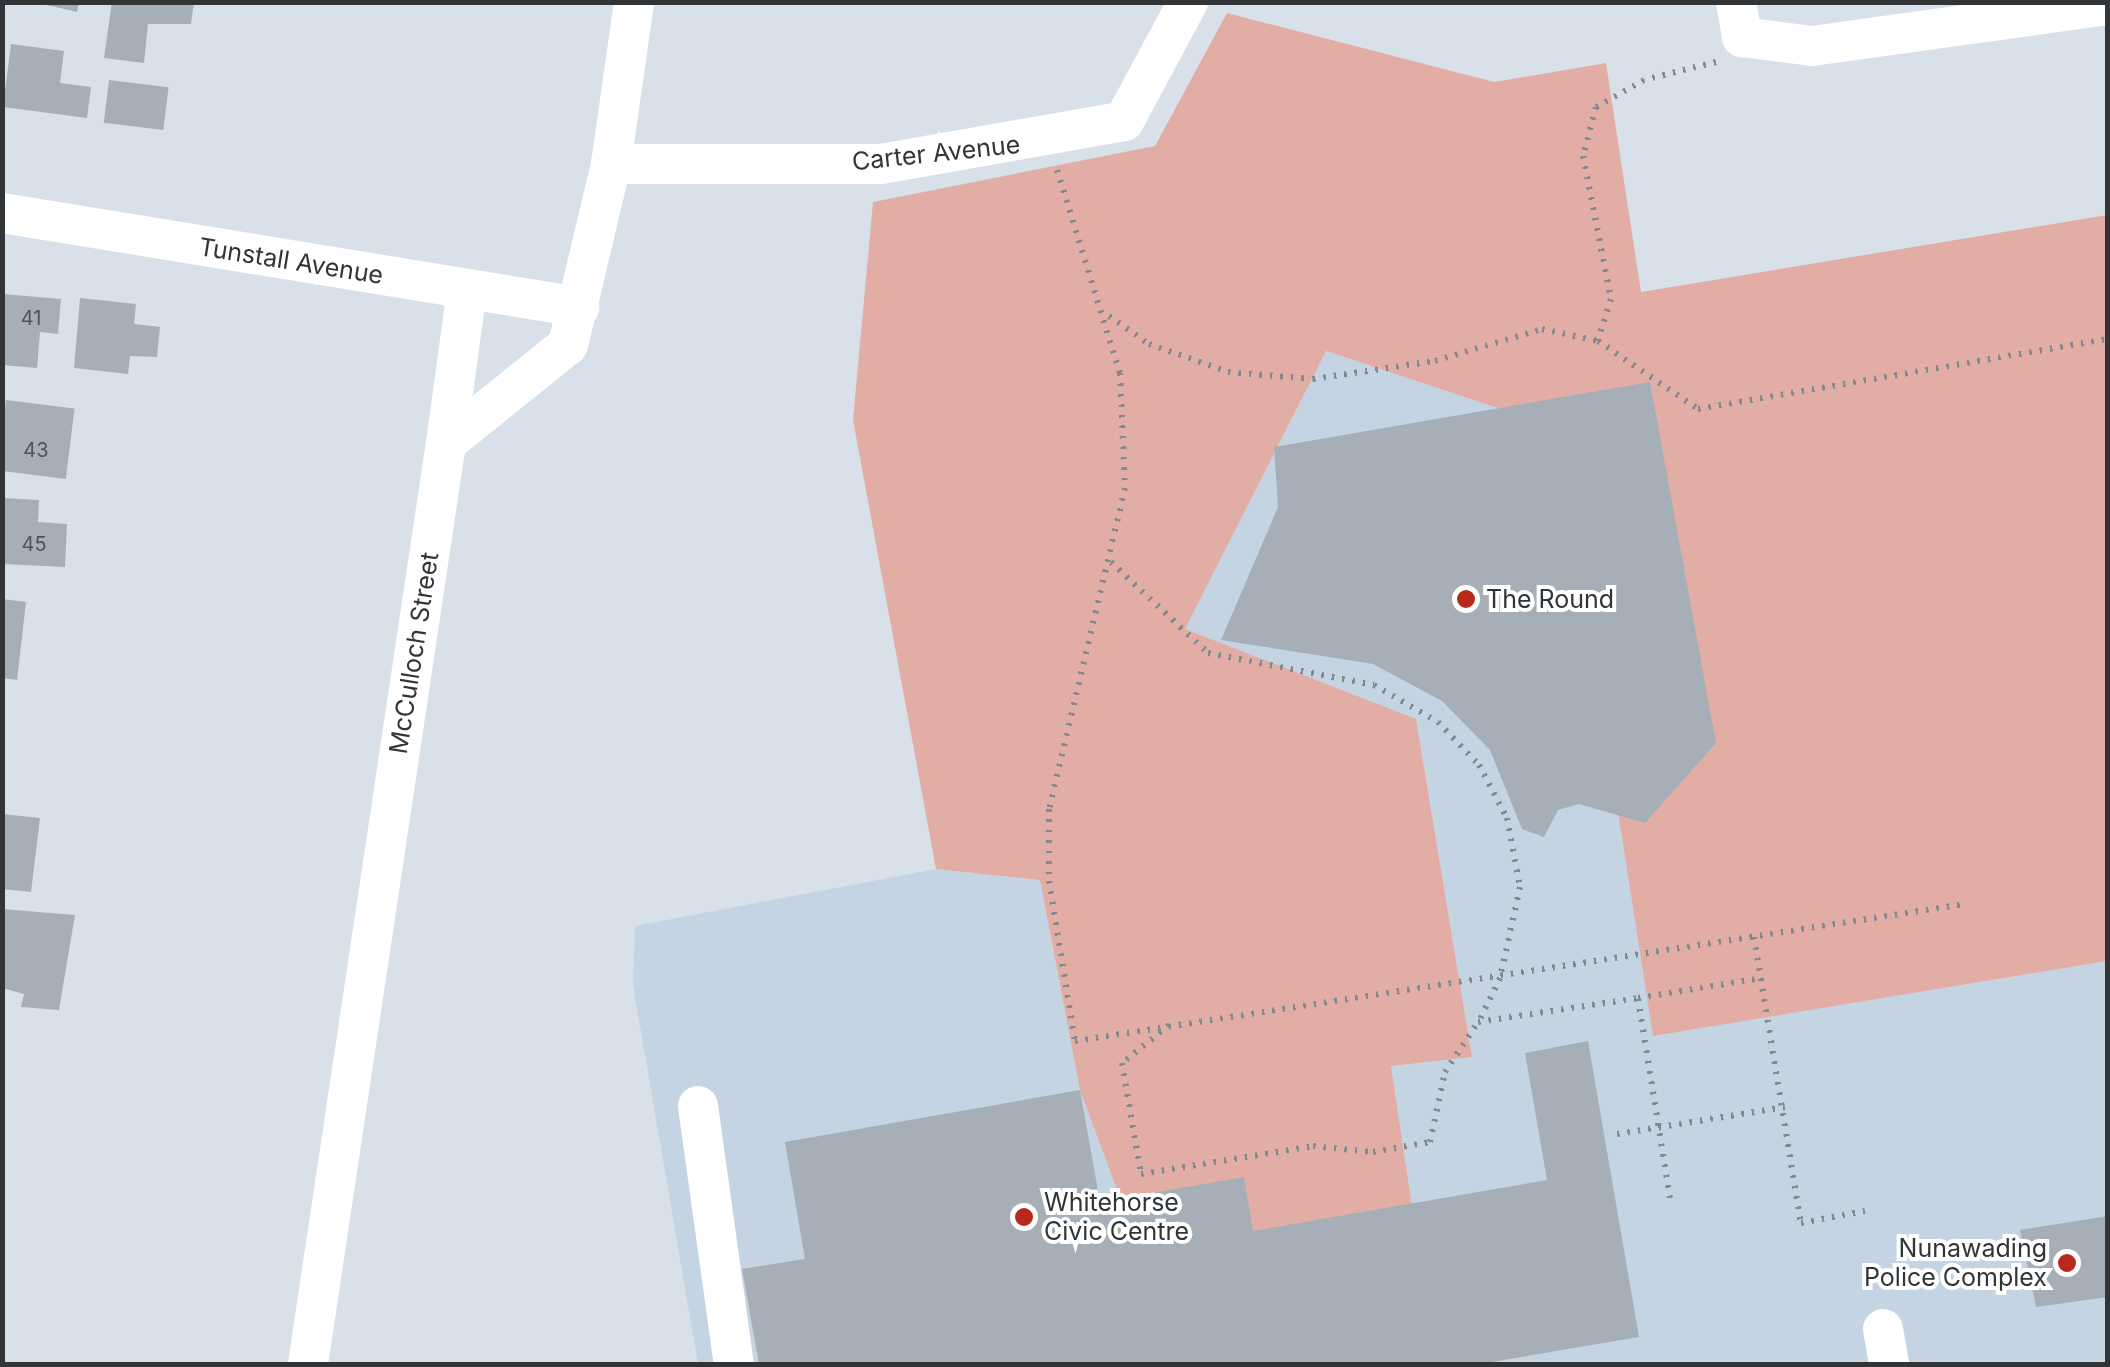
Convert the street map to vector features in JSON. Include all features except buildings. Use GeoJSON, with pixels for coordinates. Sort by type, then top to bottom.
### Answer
{"type":"FeatureCollection","features":[{"type":"Feature","properties":{"kind":"street"},"geometry":{"type":"LineString","coordinates":[[446,443],[568,345],[612,164],[634,2]]}},
{"type":"Feature","properties":{"kind":"street","name":"Carter Avenue"},"geometry":{"type":"LineString","coordinates":[[612,164],[882,164],[1047,141],[1124,121],[1188,2]]}},
{"type":"Feature","properties":{"kind":"street"},"geometry":{"type":"LineString","coordinates":[[1739,20],[1812,46],[1884,29],[2108,5]]}},
{"type":"Feature","properties":{"kind":"street","name":"Tunstall Avenue"},"geometry":{"type":"LineString","coordinates":[[2,213],[579,307]]}},
{"type":"Feature","properties":{"kind":"street","name":"McCulloch Street"},"geometry":{"type":"LineString","coordinates":[[308,1364],[467,290]]}},
{"type":"Feature","properties":{"kind":"street"},"geometry":{"type":"LineString","coordinates":[[698,1106],[734,1364]]}},
{"type":"Feature","properties":{"kind":"path"},"geometry":{"type":"LineString","coordinates":[[1598,341],[1611,299],[1583,156],[1596,108],[1644,80],[1710,68],[1739,20]]}},
{"type":"Feature","properties":{"kind":"path"},"geometry":{"type":"LineString","coordinates":[[1047,141],[1108,315],[1125,488],[1110,561],[1056,766],[1049,881],[1075,1041],[1172,1023],[1500,978],[1966,904]]}},
{"type":"Feature","properties":{"kind":"path"},"geometry":{"type":"LineString","coordinates":[[1108,315],[1150,344],[1228,372],[1313,379],[1436,361],[1542,329],[1598,341],[1698,409],[2108,339]]}},
{"type":"Feature","properties":{"kind":"path"},"geometry":{"type":"LineString","coordinates":[[1110,561],[1208,653],[1374,685],[1438,722],[1478,766],[1507,818],[1520,887],[1500,978],[1478,1022],[1445,1072],[1430,1142],[1373,1152],[1313,1146],[1141,1174],[1122,1064],[1172,1023]]}},
{"type":"Feature","properties":{"kind":"path"},"geometry":{"type":"LineString","coordinates":[[1754,936],[1801,1223],[1865,1210]]}},
{"type":"Feature","properties":{"kind":"path"},"geometry":{"type":"LineString","coordinates":[[1478,1022],[1762,978]]}},
{"type":"Feature","properties":{"kind":"path"},"geometry":{"type":"LineString","coordinates":[[1638,998],[1670,1198]]}},
{"type":"Feature","properties":{"kind":"path"},"geometry":{"type":"LineString","coordinates":[[1617,1134],[1784,1107]]}},
{"type":"Feature","properties":{"kind":"shaded area"},"geometry":{"type":"Polygon","coordinates":[[[1227,13],[1494,82],[1606,63],[1641,292],[2107,215],[2107,961],[1653,1036],[1558,428],[1326,351],[1185,629],[1416,719],[1472,1057],[1391,1066],[1412,1207],[1141,1254],[1080,1090],[1040,880],[936,869],[853,420],[873,202],[1155,146],[1227,13]]]}},
{"type":"Feature","properties":{"kind":"shaded area"},"geometry":{"type":"Polygon","coordinates":[[[1326,351],[1558,428],[1653,1035],[2107,961],[2107,1364],[698,1364],[633,985],[635,926],[936,869],[1040,880],[1080,1090],[1472,1057],[1416,720],[1184,629],[1326,351]]]}},
{"type":"Feature","properties":{"kind":"place","name":"The Round"},"geometry":{"type":"Point","coordinates":[1466,599]}},
{"type":"Feature","properties":{"kind":"place","name":"Whitehorse Civic Centre"},"geometry":{"type":"Point","coordinates":[1024,1217]}},
{"type":"Feature","properties":{"kind":"place","name":"Nunawading Police Complex"},"geometry":{"type":"Point","coordinates":[2067,1263]}}]}
